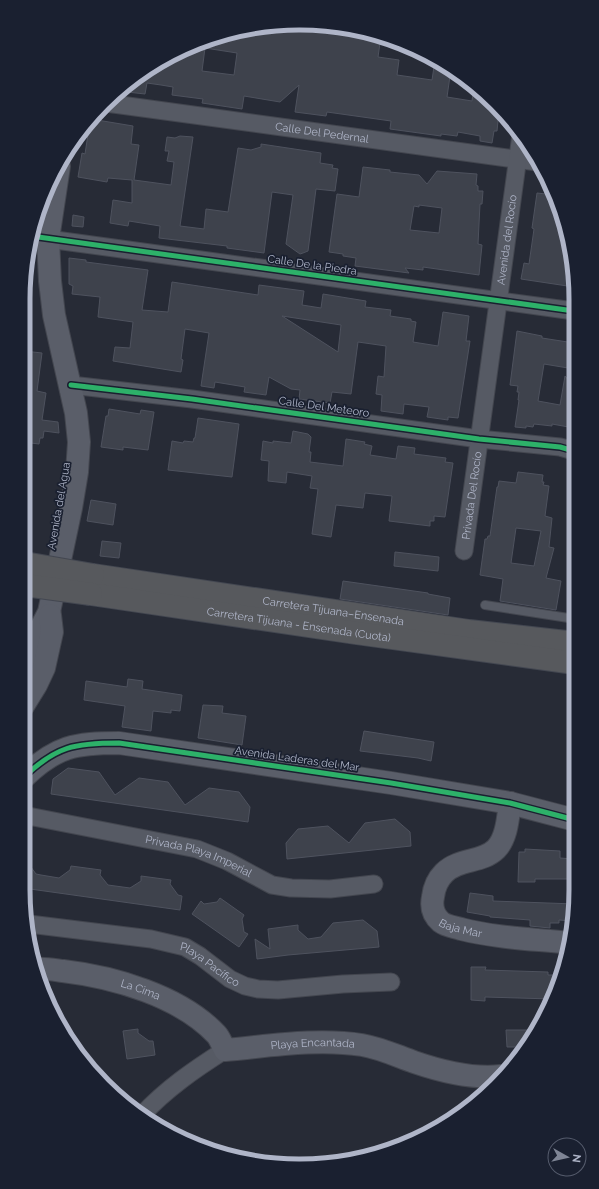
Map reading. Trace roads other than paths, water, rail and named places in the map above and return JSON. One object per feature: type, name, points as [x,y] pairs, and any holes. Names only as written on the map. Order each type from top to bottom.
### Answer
[{"type":"highway","name":"Carretera Tijuana - Ensenada (Cuota)","points":[[30,575],[356,633],[569,662]]},
{"type":"highway","name":"Carretera Tijuana–Ensenada","points":[[92,585],[569,642]]},
{"type":"street","name":"Calle Del Pedernal","points":[[114,104],[531,161]]},
{"type":"street","name":"Avenida del Rocío","points":[[479,439],[520,144]]},
{"type":"street","name":"Avenida del Agua","points":[[30,649],[49,612],[71,508],[77,472],[79,442],[71,385],[54,315],[50,281],[40,238],[51,196]]},
{"type":"street","name":"Calle De la Piedra","points":[[40,238],[569,310]]},
{"type":"street","name":"Calle Del Meteoro","points":[[71,385],[192,399],[479,439],[569,449]]},
{"type":"street","name":"Privada Del Rocío","points":[[464,551],[479,439]]},
{"type":"street","name":"Avenida del Agua","points":[[30,695],[44,668],[52,632],[49,612]]},
{"type":"street","name":"Avenida Laderas del Mar","points":[[30,772],[47,757],[61,750],[95,743],[119,743],[391,783],[510,803],[569,818]]},
{"type":"street","name":"Baja Mar","points":[[510,803],[505,830],[497,848],[488,855],[477,859],[464,861],[453,866],[438,880],[432,904],[434,914],[441,922],[474,932],[564,942]]},
{"type":"street","name":"Privada Playa Imperial","points":[[30,816],[197,849],[227,861],[272,885],[291,888],[330,888],[374,884]]},
{"type":"street","name":"Playa Pacífico","points":[[32,924],[168,942],[185,947],[200,956],[230,979],[245,986],[258,989],[278,990],[342,984],[391,982]]},
{"type":"street","name":"La Cima","points":[[42,969],[75,972],[106,978],[140,988],[171,1002],[200,1020],[217,1035],[225,1050]]},
{"type":"street","name":"Playa Encantada","points":[[146,1111],[169,1089],[194,1070],[225,1050],[322,1042],[345,1043],[364,1045],[416,1063],[453,1072],[480,1077],[493,1076]]},
{"type":"lane","points":[[485,605],[569,618]]}]
